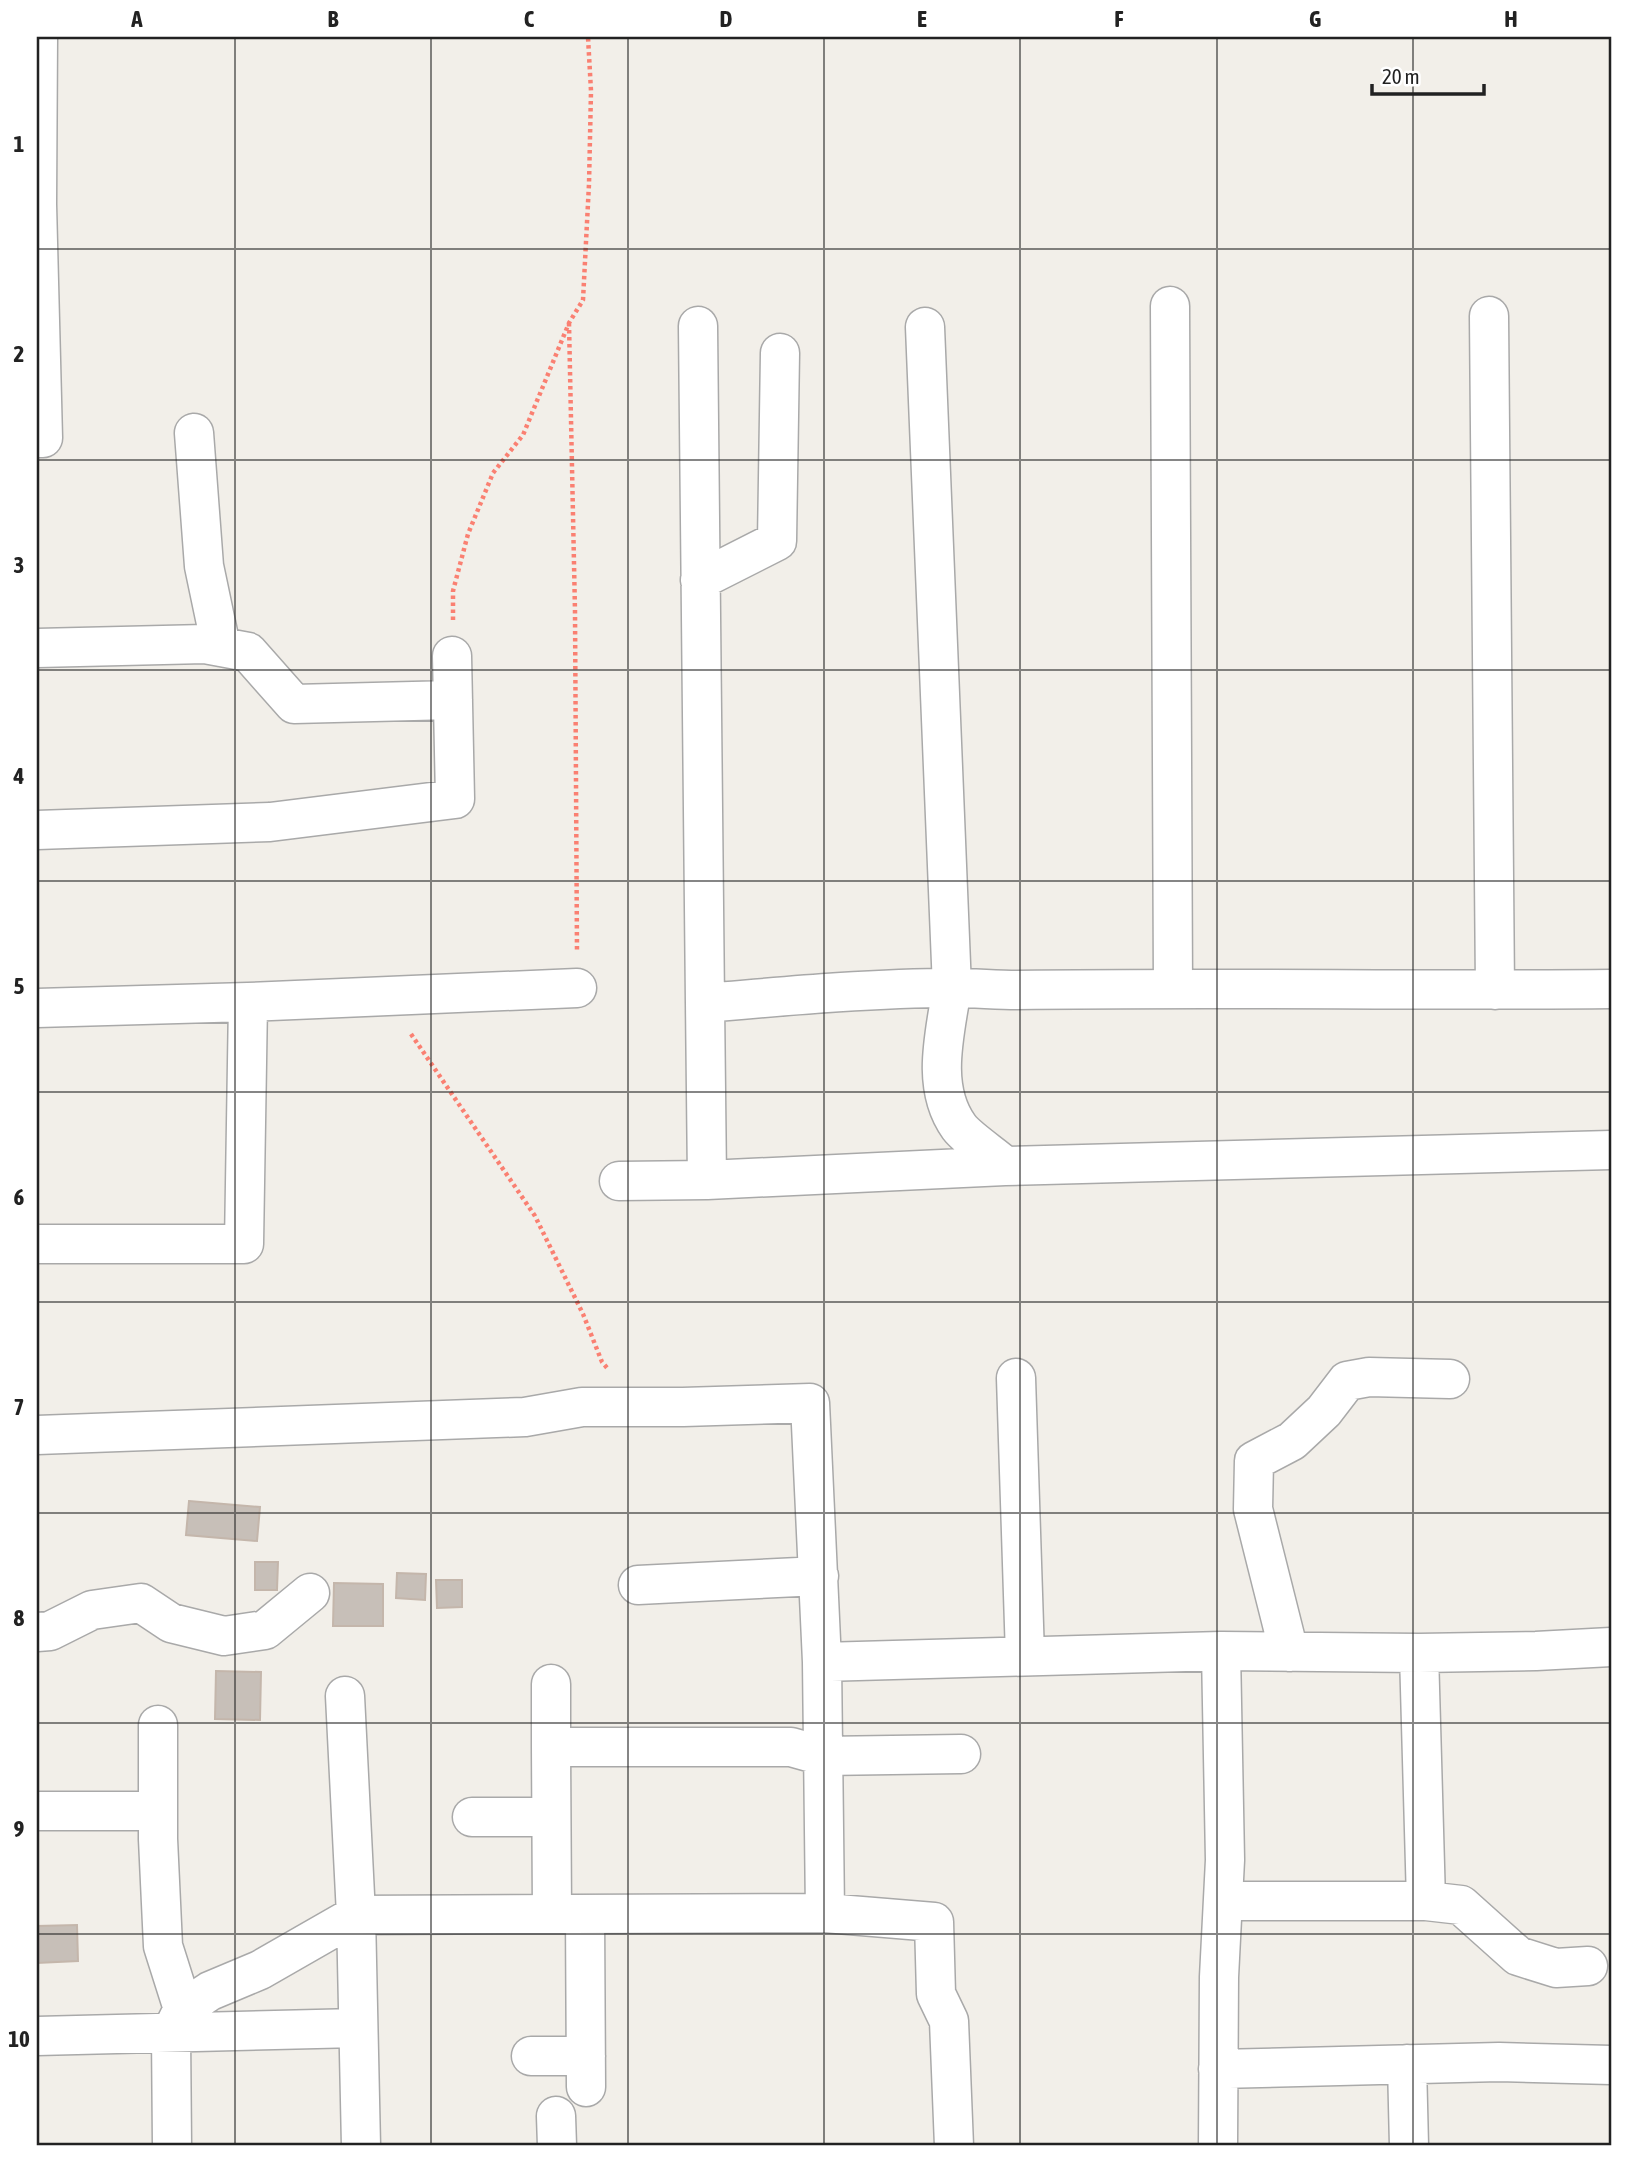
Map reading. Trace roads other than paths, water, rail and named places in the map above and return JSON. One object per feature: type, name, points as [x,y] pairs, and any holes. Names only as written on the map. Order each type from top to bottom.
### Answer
[{"type":"street","points":[[37,438],[43,438],[37,156],[38,37]]},
{"type":"street","points":[[1170,306],[1172,988]]},
{"type":"street","points":[[1489,316],[1495,990]]},
{"type":"street","points":[[698,326],[707,1180]]},
{"type":"street","points":[[925,327],[953,988],[942,1048],[944,1096],[960,1128],[1005,1166]]},
{"type":"street","points":[[700,580],[777,541],[780,354]]},
{"type":"street","points":[[194,433],[204,566],[221,647]]},
{"type":"street","points":[[37,648],[205,644],[248,652],[294,704],[453,700]]},
{"type":"street","points":[[37,830],[270,822],[455,799],[452,656]]},
{"type":"street","points":[[37,1008],[577,988]]},
{"type":"street","points":[[705,1003],[953,988],[1611,989]]},
{"type":"street","points":[[37,1244],[244,1244],[248,1002]]},
{"type":"street","points":[[619,1181],[707,1180],[1005,1166],[1611,1150]]},
{"type":"street","points":[[1289,1652],[1253,1509],[1254,1461],[1292,1441],[1324,1411],[1347,1381],[1369,1377],[1450,1379]]},
{"type":"street","points":[[1016,1378],[1025,1656]]},
{"type":"street","points":[[37,1435],[525,1417],[582,1407],[810,1403],[822,1662],[825,1913]]},
{"type":"street","points":[[638,1585],[819,1576]]},
{"type":"street","points":[[37,1632],[50,1632],[92,1610],[141,1603],[171,1623],[225,1636],[265,1630],[310,1593]]},
{"type":"street","points":[[822,1662],[1221,1651],[1419,1653],[1611,1647]]},
{"type":"street","points":[[1218,2146],[1219,1977],[1225,1860],[1221,1651]]},
{"type":"street","points":[[1419,1653],[1426,1901]]},
{"type":"street","points":[[531,2056],[586,2071],[568,1914],[551,1817],[551,1685]]},
{"type":"street","points":[[345,1696],[356,1915],[361,2146]]},
{"type":"street","points":[[158,1725],[163,1947],[177,2021],[172,2146]]},
{"type":"street","points":[[551,1747],[792,1748],[824,1756],[961,1754]]},
{"type":"street","points":[[37,1811],[158,1811]]},
{"type":"street","points":[[472,1817],[551,1817]]},
{"type":"street","points":[[1223,1901],[1426,1901],[1461,1905],[1518,1956],[1556,1968],[1588,1966]]},
{"type":"street","points":[[177,2021],[210,1991],[260,1970],[356,1915],[825,1913],[934,1922],[936,1994],[949,2021],[954,2146]]},
{"type":"street","points":[[37,2036],[177,2021],[358,2028]]},
{"type":"street","points":[[1218,2069],[1499,2062],[1611,2065]]},
{"type":"street","points":[[1407,2064],[1409,2146]]}]
